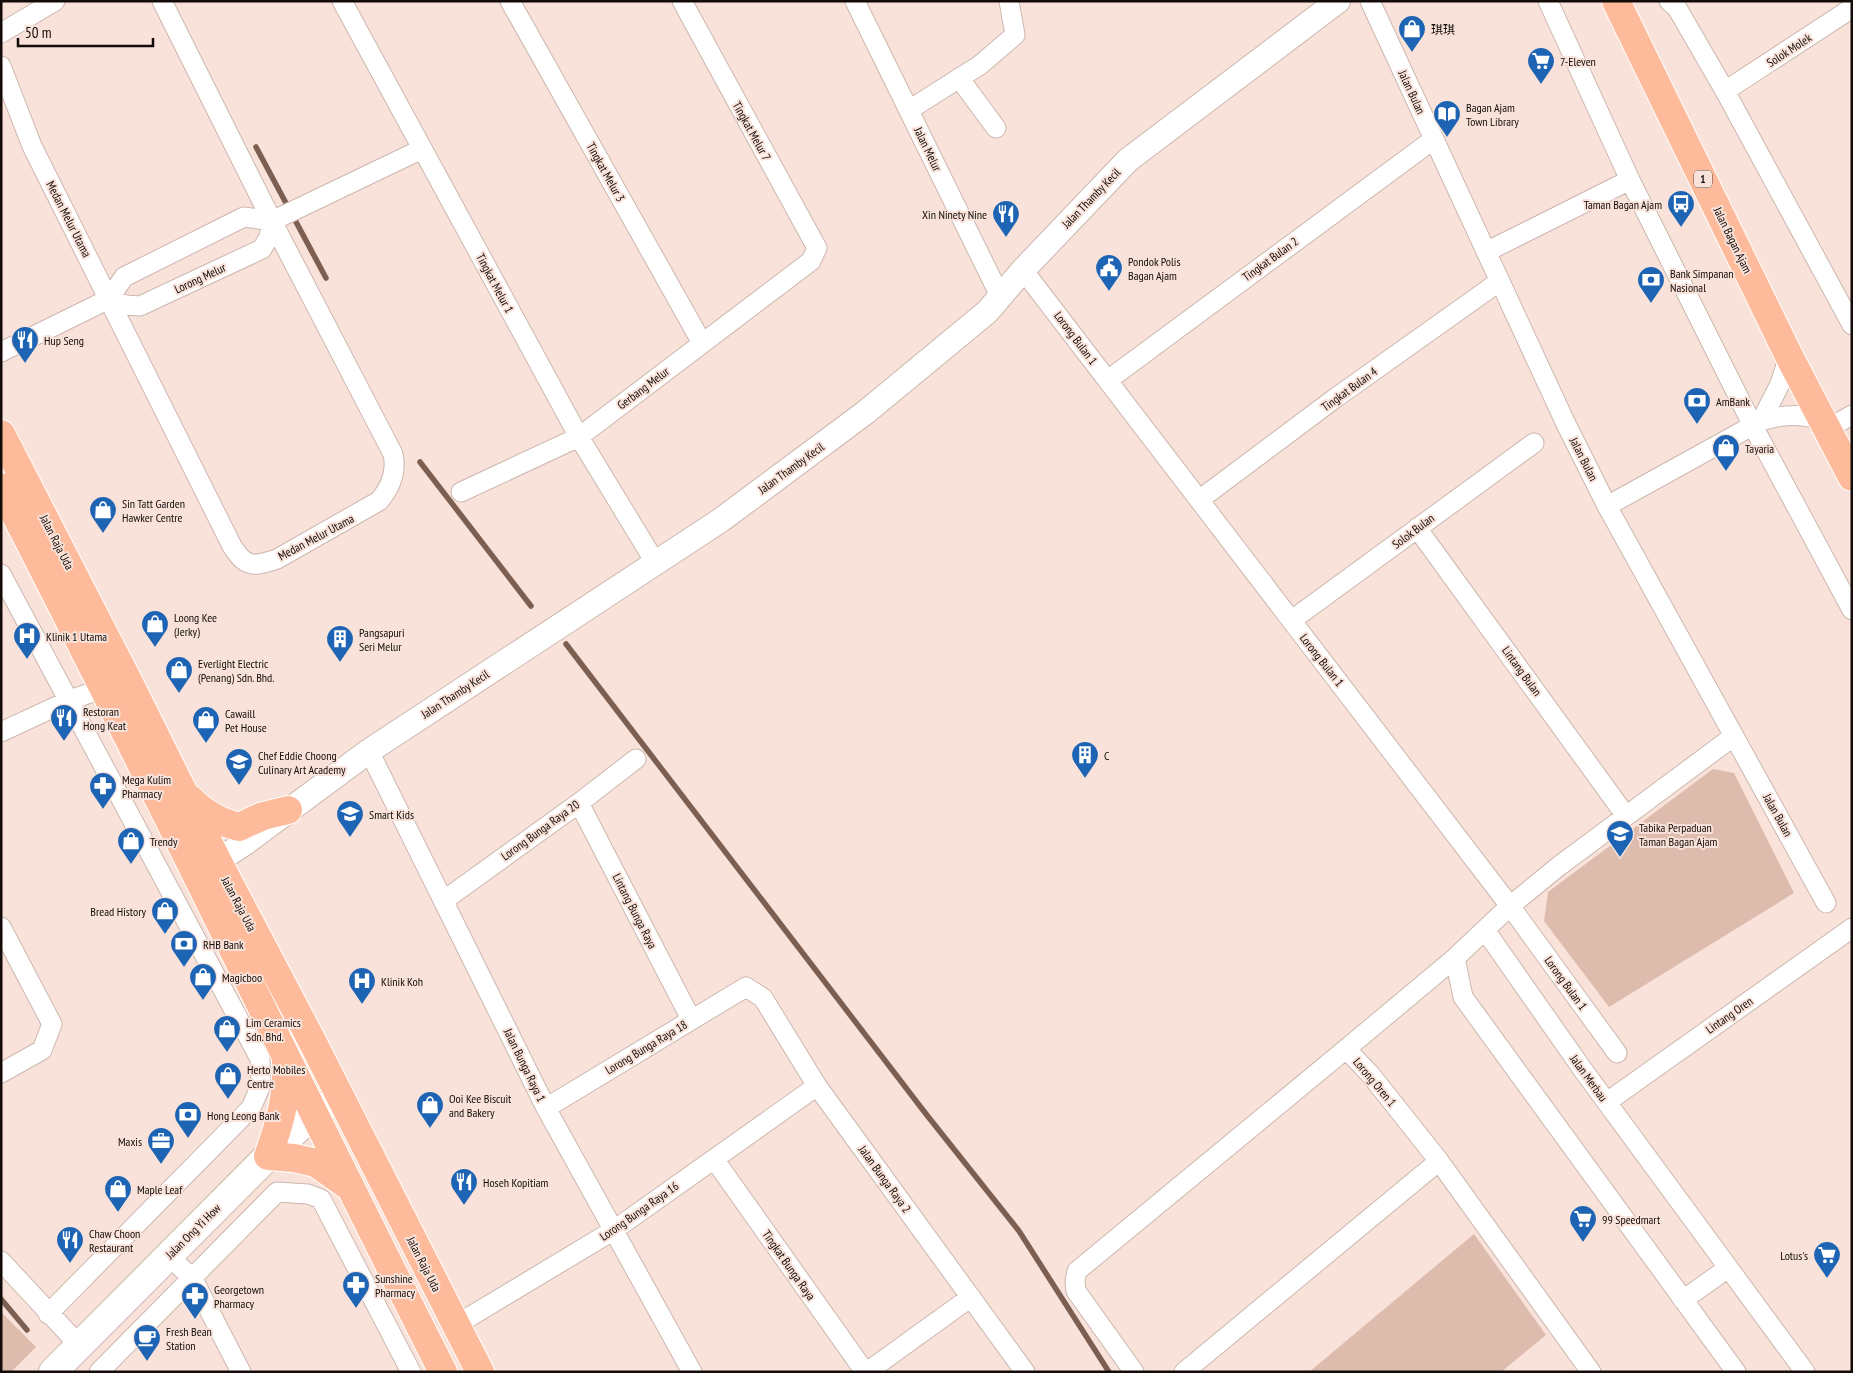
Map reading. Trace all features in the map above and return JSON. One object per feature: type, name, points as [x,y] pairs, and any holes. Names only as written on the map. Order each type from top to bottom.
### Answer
[{"type":"main road","name":"Jalan Bagan Ajam","points":[[1616,1],[1790,356],[1852,476]]},
{"type":"main road","name":"Jalan Raja Uda","points":[[1,434],[116,683],[207,868],[286,1054],[314,1114],[443,1372]]},
{"type":"main road","name":"Jalan Raja Uda","points":[[1,488],[182,791],[207,868],[340,1097],[480,1372]]},
{"type":"main road","points":[[182,791],[202,812],[220,822],[240,827],[263,816],[288,810]]},
{"type":"main road","points":[[286,1054],[287,1087],[282,1117],[268,1156],[294,1158],[316,1163],[350,1188]]},
{"type":"main road","name":"Jalan Ong Yi How","points":[[53,1372],[268,1156],[314,1114],[340,1097]]},
{"type":"street","points":[[1,33],[55,1]]},
{"type":"street","name":"Medan Melur Utama","points":[[1,66],[32,146],[241,560],[249,564],[262,564],[277,559],[379,501],[387,492],[396,468],[393,454],[284,216],[162,1]]},
{"type":"street","name":"Tingkat Melur 3","points":[[510,1],[702,343]]},
{"type":"street","name":"Tingkat Melur 7","points":[[682,1],[817,248],[811,261]]},
{"type":"street","name":"Jalan Melur","points":[[855,1],[1000,296]]},
{"type":"street","points":[[909,110],[960,78],[1015,35],[1009,1]]},
{"type":"street","name":"Jalan Thamby Kecil","points":[[207,868],[369,752],[721,520],[866,412],[987,312],[1023,270],[1128,160],[1338,1]]},
{"type":"street","name":"Jalan Bulan","points":[[1370,1],[1566,424],[1607,506],[1826,903]]},
{"type":"street","points":[[1548,1],[1630,180],[1852,610]]},
{"type":"street","points":[[1669,1],[1678,8],[1725,91],[1852,325]]},
{"type":"street","name":"Tingkat Melur 1","points":[[348,4],[422,148],[579,437],[655,562]]},
{"type":"street","name":"Solok Molek","points":[[1725,91],[1850,15]]},
{"type":"street","points":[[960,78],[996,128]]},
{"type":"street","name":"Tingkat Bulan 2","points":[[1108,380],[1434,139]]},
{"type":"street","points":[[1,352],[109,299],[124,277],[244,217],[284,216],[422,148]]},
{"type":"street","points":[[1486,252],[1630,180]]},
{"type":"street","name":"Lorong Melur","points":[[109,299],[125,305],[140,306],[262,249],[284,216]]},
{"type":"street","name":"Gerbang Melur","points":[[461,492],[579,437],[811,261]]},
{"type":"street","name":"Lorong Bulan 1","points":[[1023,270],[1510,906],[1617,1054]]},
{"type":"street","name":"Tingkat Bulan 4","points":[[1200,500],[1342,394],[1500,281]]},
{"type":"street","points":[[1757,424],[1780,384],[1790,356]]},
{"type":"street","points":[[1607,506],[1757,424],[1779,415],[1801,414],[1824,424],[1852,415]]},
{"type":"street","name":"Solok Bulan","points":[[1292,620],[1534,443]]},
{"type":"street","name":"Lintang Bulan","points":[[1417,528],[1626,816]]},
{"type":"street","points":[[1,574],[70,700],[260,1059],[261,1084],[251,1108],[48,1314]]},
{"type":"street","points":[[1,732],[70,700],[116,683]]},
{"type":"street","points":[[1346,1049],[1456,958],[1510,906],[1626,816],[1734,736]]},
{"type":"street","name":"Jalan Bunga Raya 1","points":[[369,752],[546,1108],[692,1372]]},
{"type":"street","name":"Lorong Bunga Raya 20","points":[[443,901],[579,803],[636,759]]},
{"type":"street","name":"Lintang Bunga Raya","points":[[579,803],[691,1019]]},
{"type":"street","points":[[1,928],[52,1024],[42,1050],[1,1073]]},
{"type":"street","name":"Lintang Oren","points":[[1607,1102],[1852,928]]},
{"type":"street","name":"Jalan Merbau","points":[[1485,930],[1607,1102],[1805,1372]]},
{"type":"street","points":[[1456,958],[1463,997],[1736,1372]]},
{"type":"street","name":"Lorong Bunga Raya 18","points":[[546,1108],[746,987]]},
{"type":"street","name":"Jalan Bunga Raya 2","points":[[746,987],[763,998],[817,1086],[1025,1372]]},
{"type":"street","name":"Lorong Oren 1","points":[[1134,1372],[1076,1291],[1077,1271],[1346,1049],[1370,1074],[1439,1161],[1591,1372]]},
{"type":"street","name":"Lorong Bunga Raya 16","points":[[456,1325],[614,1230],[817,1086]]},
{"type":"street","name":"Tingkat Bunga Raya","points":[[714,1159],[866,1372]]},
{"type":"street","points":[[1184,1372],[1439,1161]]},
{"type":"street","points":[[99,1372],[277,1192],[308,1194],[321,1200],[410,1372]]},
{"type":"street","points":[[169,1256],[193,1279],[241,1372]]},
{"type":"street","points":[[1,1261],[48,1314],[79,1345]]},
{"type":"street","points":[[1683,1300],[1728,1268]]},
{"type":"street","points":[[866,1372],[971,1297]]},
{"type":"shaded area","points":[[1713,769],[1734,773],[1794,893],[1609,1007],[1544,921],[1548,892]]},
{"type":"shaded area","points":[[1474,1234],[1546,1335],[1501,1372],[1309,1372]]},
{"type":"shaded area","points":[[1,1312],[36,1347],[11,1372],[1,1372]]},
{"type":"waterway","points":[[256,147],[326,278]]},
{"type":"waterway","points":[[420,462],[531,606]]},
{"type":"waterway","points":[[566,644],[926,1114],[1019,1231],[1109,1372]]},
{"type":"waterway","points":[[1,1299],[27,1330]]},
{"type":"place","name":"琪琪","points":[[1412,53]]},
{"type":"place","name":"7-Eleven","points":[[1541,85]]},
{"type":"place","name":"Bagan Ajam Town Library","points":[[1447,138]]},
{"type":"place","name":"Taman Bagan Ajam","points":[[1681,228]]},
{"type":"place","name":"Xin Ninety Nine","points":[[1006,238]]},
{"type":"place","name":"Pondok Polis Bagan Ajam","points":[[1109,292]]},
{"type":"place","name":"Bank Simpanan Nasional","points":[[1651,304]]},
{"type":"place","name":"Hup Seng","points":[[25,364]]},
{"type":"place","name":"AmBank","points":[[1697,425]]},
{"type":"place","name":"Tayaria","points":[[1726,472]]},
{"type":"place","name":"Sin Tatt Garden Hawker Centre","points":[[103,534]]},
{"type":"place","name":"Loong Kee (Jerky)","points":[[155,648]]},
{"type":"place","name":"Klinik 1 Utama","points":[[27,660]]},
{"type":"place","name":"Pangsapuri Seri Melur","points":[[340,663]]},
{"type":"place","name":"Everlight Electric (Penang) Sdn. Bhd.","points":[[179,694]]},
{"type":"place","name":"Restoran Hong Keat","points":[[64,742]]},
{"type":"place","name":"Cawaill Pet House","points":[[206,744]]},
{"type":"place","name":"C","points":[[1085,779]]},
{"type":"place","name":"Chef Eddie Choong Culinary Art Academy","points":[[239,786]]},
{"type":"place","name":"Mega Kulim Pharmacy","points":[[103,810]]},
{"type":"place","name":"Smart Kids","points":[[350,838]]},
{"type":"place","name":"Tabika Perpaduan Taman Bagan Ajam","points":[[1620,858]]},
{"type":"place","name":"Trendy","points":[[131,865]]},
{"type":"place","name":"Bread History","points":[[165,935]]},
{"type":"place","name":"RHB Bank","points":[[184,968]]},
{"type":"place","name":"Magicboo","points":[[203,1001]]},
{"type":"place","name":"Klinik Koh","points":[[362,1005]]},
{"type":"place","name":"Lim Ceramics Sdn. Bhd.","points":[[227,1053]]},
{"type":"place","name":"Herto Mobiles Centre","points":[[228,1100]]},
{"type":"place","name":"Ooi Kee Biscuit and Bakery","points":[[430,1129]]},
{"type":"place","name":"Hong Leong Bank","points":[[188,1139]]},
{"type":"place","name":"Maxis","points":[[161,1165]]},
{"type":"place","name":"Hoseh Kopitiam","points":[[464,1206]]},
{"type":"place","name":"Maple Leaf","points":[[118,1213]]},
{"type":"place","name":"99 Speedmart","points":[[1583,1243]]},
{"type":"place","name":"Chaw Choon Restaurant","points":[[70,1264]]},
{"type":"place","name":"Lotus's","points":[[1827,1279]]},
{"type":"place","name":"Sunshine Pharmacy","points":[[356,1309]]},
{"type":"place","name":"Georgetown Pharmacy","points":[[195,1320]]},
{"type":"place","name":"Fresh Bean Station","points":[[147,1362]]}]
